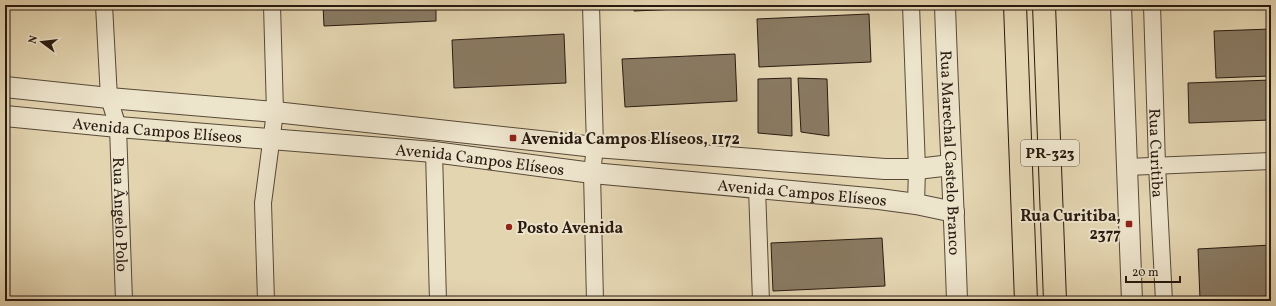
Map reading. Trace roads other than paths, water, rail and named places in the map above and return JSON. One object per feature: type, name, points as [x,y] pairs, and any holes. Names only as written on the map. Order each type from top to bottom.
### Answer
[{"type":"highway","name":"PR-323","points":[[1015,5],[1026,301]]},
{"type":"highway","name":"PR-323","points":[[1044,5],[1055,301]]},
{"type":"street","name":"Rua Ângelo Polo","points":[[104,5],[109,98],[118,127],[124,301]]},
{"type":"street","points":[[266,301],[263,203],[275,112],[272,5]]},
{"type":"street","points":[[591,5],[595,147],[592,173],[596,301]]},
{"type":"street","name":"Rua Marechal Castelo Branco","points":[[911,5],[917,169],[916,204]]},
{"type":"street","name":"Rua Marechal Castelo Branco","points":[[945,5],[958,301]]},
{"type":"street","name":"Rua Curitiba","points":[[1121,5],[1132,301]]},
{"type":"street","name":"Rua Curitiba","points":[[1152,5],[1157,165],[1164,301]]},
{"type":"street","name":"Avenida Campos Elíseos","points":[[5,87],[109,98],[275,112],[595,147],[885,169],[917,169],[951,165]]},
{"type":"street","name":"Avenida Campos Elíseos","points":[[5,116],[118,127],[434,152],[592,173],[916,204],[954,212]]},
{"type":"street","points":[[434,152],[438,301]]},
{"type":"street","points":[[1127,167],[1271,161]]},
{"type":"street","points":[[757,188],[761,301]]},
{"type":"place","name":"Avenida Campos Elíseos, 1172","points":[[513,138]]},
{"type":"place","name":"Rua Curitiba, 2377","points":[[1129,224]]},
{"type":"place","name":"Posto Avenida","points":[[509,227]]}]
